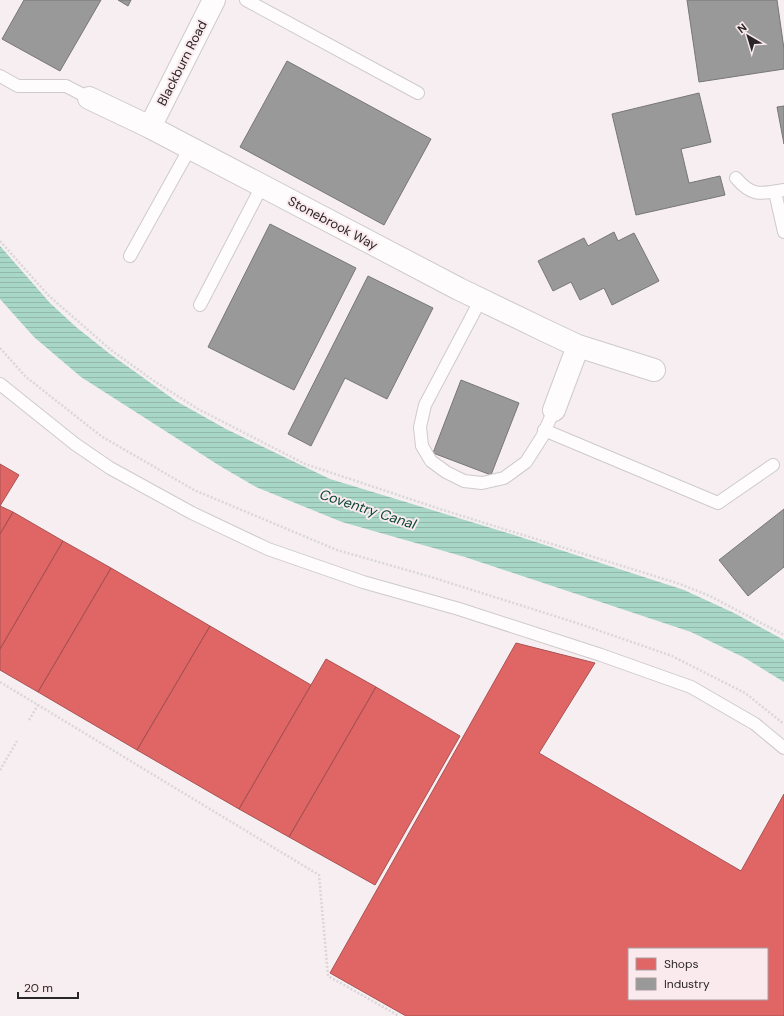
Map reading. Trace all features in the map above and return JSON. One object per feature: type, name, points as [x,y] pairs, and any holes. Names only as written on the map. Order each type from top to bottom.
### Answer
[{"type":"street","name":"Blackburn Road","points":[[150,127],[214,0]]},
{"type":"street","name":"Stonebrook Way","points":[[89,98],[150,127],[480,299],[578,346],[654,370]]},
{"type":"street","points":[[554,410],[578,346]]},
{"type":"lane","points":[[246,0],[418,93]]},
{"type":"lane","points":[[0,76],[18,86],[66,86],[89,98]]},
{"type":"lane","points":[[130,256],[190,148]]},
{"type":"lane","points":[[736,178],[743,187],[755,194],[779,191],[784,232]]},
{"type":"lane","points":[[200,305],[262,186]]},
{"type":"lane","points":[[480,299],[425,405],[420,427],[422,446],[431,461],[446,472],[464,481],[482,483],[504,478],[526,462],[554,410]]},
{"type":"lane","points":[[0,384],[75,444],[110,468],[192,513],[261,545],[363,582],[459,609],[601,655],[685,685],[755,724],[784,748]]},
{"type":"lane","points":[[544,430],[718,503],[773,465]]},
{"type":"path","points":[[0,241],[49,296],[110,350],[154,381],[198,409],[305,464],[443,510],[680,584],[710,596],[784,635]]},
{"type":"path","points":[[0,348],[26,376],[101,436],[194,490],[337,550],[565,619],[672,656],[746,693],[784,724]]},
{"type":"path","points":[[0,682],[319,875],[328,976],[399,1016]]},
{"type":"path","points":[[29,720],[38,705]]},
{"type":"path","points":[[0,770],[17,741]]},
{"type":"water","name":"Coventry Canal","points":[[0,246],[50,303],[76,327],[110,354],[176,401],[226,429],[330,479],[511,534],[684,590],[734,613],[784,640],[784,682],[745,658],[691,632],[465,557],[342,522],[256,487],[220,466],[81,377],[34,337],[0,299]]},
{"type":"building: Shops","points":[[0,464],[19,475],[0,506]]},
{"type":"building: Shops","points":[[0,506],[13,512],[0,534]]},
{"type":"building: Shops","points":[[13,512],[63,541],[0,649],[0,534]]},
{"type":"building: Shops","points":[[63,541],[111,568],[38,692],[0,670],[0,649]]},
{"type":"building: Shops","points":[[111,568],[210,626],[137,750],[38,692]]},
{"type":"building: Shops","points":[[210,626],[311,685],[239,809],[137,750]]},
{"type":"building: Shops","points":[[516,643],[595,663],[539,753],[741,871],[784,794],[784,1016],[406,1016],[330,973]]},
{"type":"building: Shops","points":[[326,659],[376,687],[289,837],[239,809]]},
{"type":"building: Shops","points":[[376,687],[460,736],[375,885],[289,837]]},
{"type":"building: Industry","points":[[24,0],[101,0],[60,71],[2,39]]},
{"type":"building: Industry","points":[[118,0],[131,0],[128,6]]},
{"type":"building: Industry","points":[[687,0],[777,0],[784,49],[784,69],[699,82]]},
{"type":"building: Industry","points":[[287,61],[431,139],[384,225],[240,147]]},
{"type":"building: Industry","points":[[699,93],[711,142],[681,149],[689,183],[720,176],[725,195],[636,215],[612,114]]},
{"type":"building: Industry","points":[[784,106],[784,144],[777,107]]},
{"type":"building: Industry","points":[[270,224],[356,268],[294,390],[208,347]]},
{"type":"building: Industry","points":[[614,232],[618,241],[634,233],[659,281],[612,305],[604,288],[580,300],[571,282],[553,291],[538,261],[584,238],[588,246]]},
{"type":"building: Industry","points":[[368,276],[433,308],[387,399],[345,378],[311,446],[288,434]]},
{"type":"building: Industry","points":[[461,380],[519,403],[491,475],[433,453]]},
{"type":"building: Industry","points":[[784,509],[784,567],[748,596],[719,560]]}]
